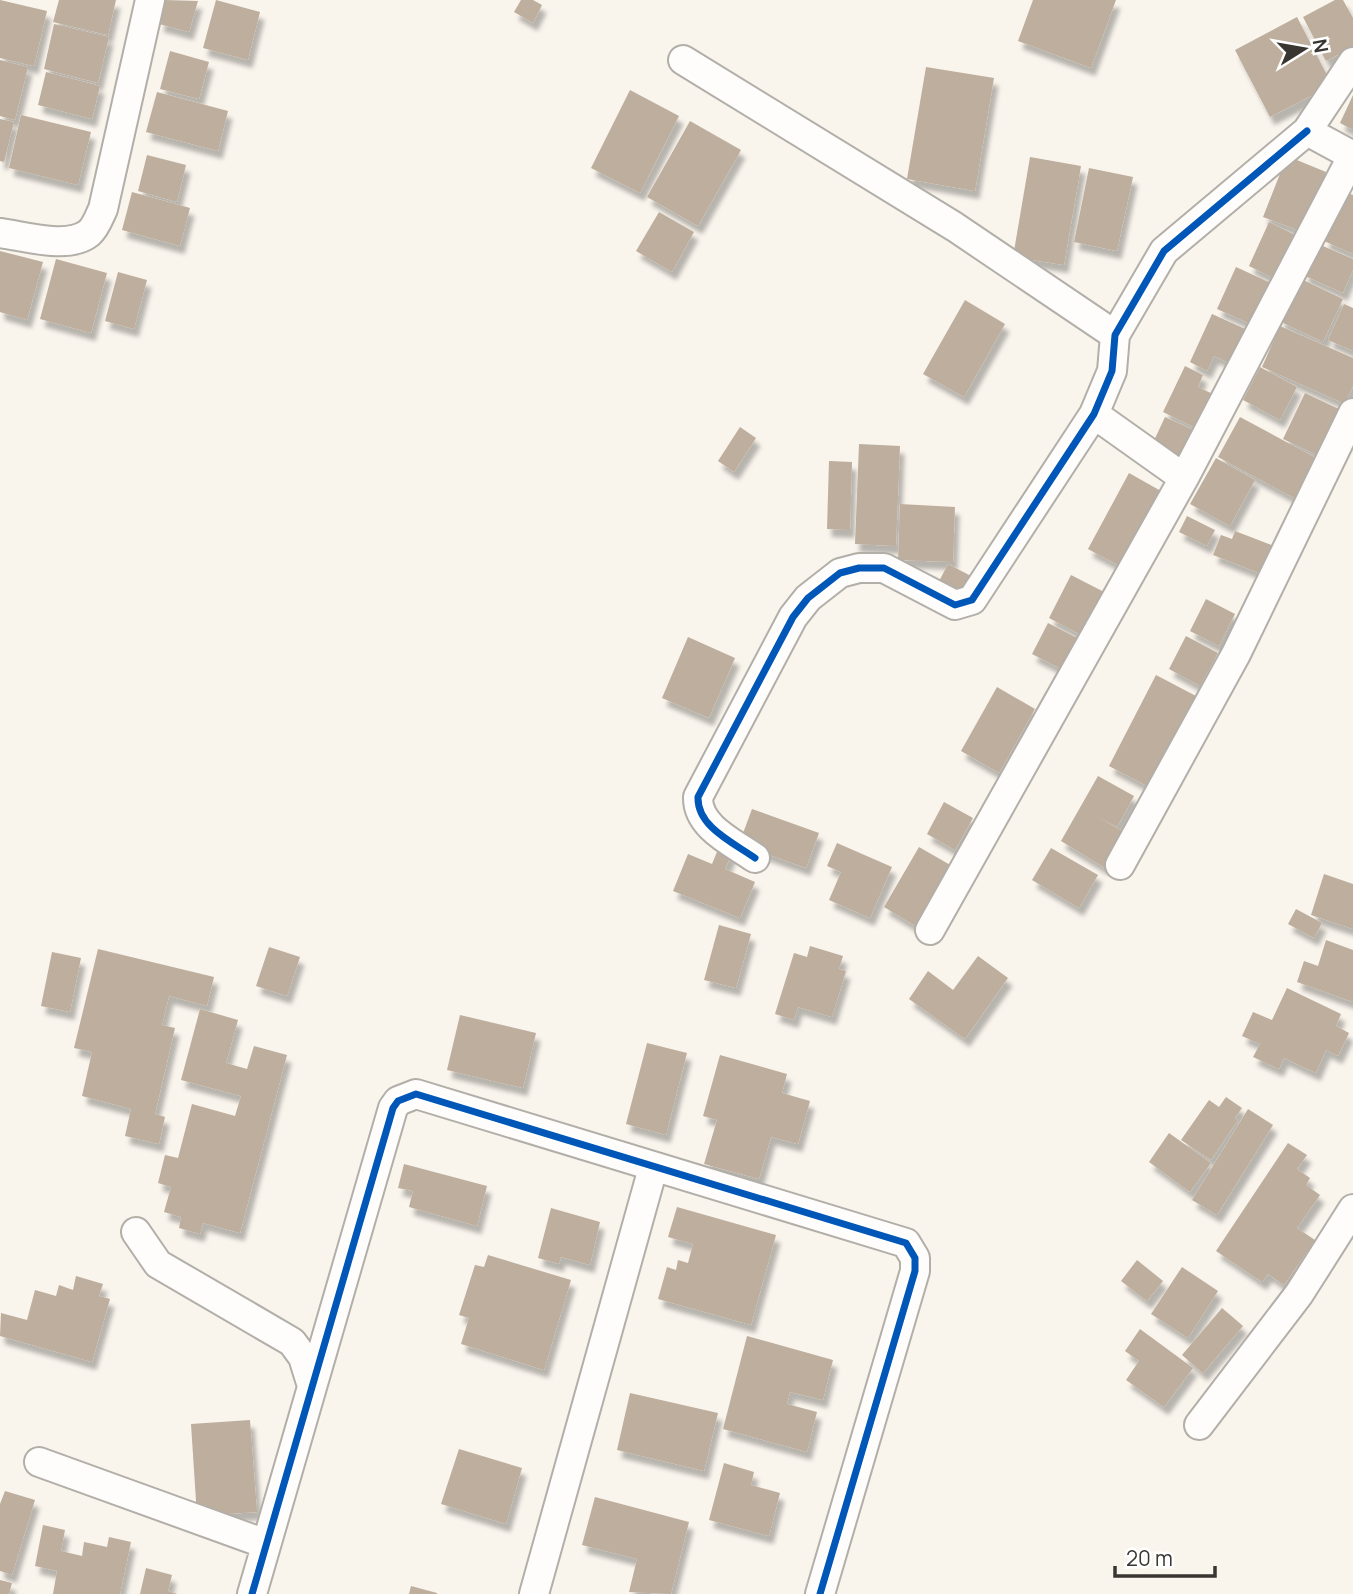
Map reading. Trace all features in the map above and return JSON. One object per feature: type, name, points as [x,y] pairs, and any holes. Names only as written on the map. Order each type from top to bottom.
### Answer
[{"type":"street","points":[[0,233],[65,240],[76,239],[92,230],[103,209],[149,0]]},
{"type":"street","points":[[683,60],[955,227],[1115,335]]},
{"type":"street","points":[[755,858],[709,825],[699,810],[698,797],[793,617],[830,578],[849,569],[872,566],[884,568],[955,605],[972,600],[1094,414],[1112,371],[1115,335],[1164,251],[1307,131],[1353,62]]},
{"type":"street","points":[[930,930],[1184,478],[1353,155],[1307,131]]},
{"type":"street","points":[[1120,865],[1236,654],[1353,413]]},
{"type":"street","points":[[1094,414],[1184,478]]},
{"type":"street","points":[[252,1594],[393,1108],[398,1101],[416,1094],[440,1099],[653,1168],[899,1238],[906,1243],[915,1258],[915,1271],[820,1594]]},
{"type":"street","points":[[534,1594],[653,1168]]},
{"type":"street","points":[[1199,1425],[1299,1294],[1353,1209]]},
{"type":"street","points":[[136,1232],[158,1264],[292,1342],[303,1357],[312,1386]]},
{"type":"street","points":[[39,1462],[266,1544]]},
{"type":"building","points":[[0,0],[47,11],[34,66],[0,58]]},
{"type":"building","points":[[59,0],[116,0],[108,35],[53,22]]},
{"type":"building","points":[[165,0],[198,1],[189,32],[159,24]]},
{"type":"building","points":[[216,0],[260,12],[248,60],[203,48]]},
{"type":"building","points":[[521,0],[533,0],[542,5],[533,23],[514,12]]},
{"type":"building","points":[[1033,0],[1116,0],[1091,68],[1018,41]]},
{"type":"building","points":[[1335,0],[1343,0],[1353,18],[1353,47],[1326,61],[1303,17]]},
{"type":"building","points":[[1297,17],[1332,85],[1270,117],[1235,50]]},
{"type":"building","points":[[54,24],[109,37],[98,83],[44,69]]},
{"type":"building","points":[[170,51],[209,62],[199,99],[160,89]]},
{"type":"building","points":[[0,60],[28,67],[15,120],[0,116]]},
{"type":"building","points":[[926,67],[994,78],[975,191],[907,179]]},
{"type":"building","points":[[46,72],[100,86],[92,119],[38,105]]},
{"type":"building","points":[[630,90],[679,116],[640,193],[591,168]]},
{"type":"building","points":[[157,92],[228,111],[218,151],[146,132]]},
{"type":"building","points":[[1353,95],[1353,130],[1340,123]]},
{"type":"building","points":[[21,115],[91,132],[78,185],[9,168]]},
{"type":"building","points":[[0,119],[14,122],[4,162],[0,161]]},
{"type":"building","points":[[690,121],[741,150],[698,226],[647,197]]},
{"type":"building","points":[[147,155],[186,165],[177,202],[138,191]]},
{"type":"building","points":[[1287,156],[1326,172],[1303,232],[1263,217]]},
{"type":"building","points":[[1030,157],[1081,166],[1064,265],[1013,257]]},
{"type":"building","points":[[1089,168],[1133,177],[1117,251],[1074,242]]},
{"type":"building","points":[[132,192],[190,208],[180,246],[122,230]]},
{"type":"building","points":[[1345,192],[1353,195],[1353,254],[1324,241]]},
{"type":"building","points":[[659,212],[694,232],[672,272],[636,251]]},
{"type":"building","points":[[1269,222],[1297,236],[1277,280],[1249,266]]},
{"type":"building","points":[[1316,243],[1353,259],[1353,270],[1343,293],[1303,275]]},
{"type":"building","points":[[0,251],[43,262],[27,320],[0,312]]},
{"type":"building","points":[[56,259],[107,273],[91,333],[40,319]]},
{"type":"building","points":[[1236,267],[1273,284],[1255,326],[1217,309]]},
{"type":"building","points":[[118,272],[147,280],[134,329],[105,321]]},
{"type":"building","points":[[1299,278],[1343,299],[1323,342],[1279,321]]},
{"type":"building","points":[[965,300],[1005,324],[964,397],[923,374]]},
{"type":"building","points":[[1344,304],[1353,308],[1353,351],[1328,340]]},
{"type":"building","points":[[1212,314],[1252,332],[1236,366],[1214,356],[1207,371],[1190,362]]},
{"type":"building","points":[[1280,326],[1353,358],[1353,386],[1345,404],[1262,367]]},
{"type":"building","points":[[1185,366],[1203,375],[1198,387],[1217,396],[1200,430],[1163,412]]},
{"type":"building","points":[[1260,367],[1297,387],[1280,420],[1243,400]]},
{"type":"building","points":[[1305,393],[1341,410],[1319,456],[1283,439]]},
{"type":"building","points":[[1165,417],[1200,433],[1185,464],[1151,447]]},
{"type":"building","points":[[1240,417],[1318,459],[1296,499],[1218,457]]},
{"type":"building","points":[[740,427],[756,438],[734,472],[718,461]]},
{"type":"building","points":[[859,444],[900,446],[896,546],[855,544]]},
{"type":"building","points":[[1216,458],[1255,480],[1230,526],[1190,504]]},
{"type":"building","points":[[829,461],[852,462],[850,530],[827,529]]},
{"type":"building","points":[[1129,473],[1168,495],[1127,570],[1088,549]]},
{"type":"building","points":[[900,504],[955,507],[953,562],[898,560]]},
{"type":"building","points":[[1187,516],[1215,530],[1207,546],[1179,532]]},
{"type":"building","points":[[1235,531],[1274,546],[1264,575],[1213,555],[1221,535],[1232,539]]},
{"type":"building","points":[[948,564],[971,576],[956,603],[934,591]]},
{"type":"building","points":[[1071,575],[1108,594],[1085,637],[1049,618]]},
{"type":"building","points":[[1206,599],[1235,614],[1219,646],[1190,631]]},
{"type":"building","points":[[1048,623],[1083,641],[1067,672],[1032,654]]},
{"type":"building","points":[[1186,636],[1218,653],[1200,686],[1169,669]]},
{"type":"building","points":[[688,637],[735,658],[709,718],[662,698]]},
{"type":"building","points":[[1156,675],[1196,696],[1149,787],[1109,766]]},
{"type":"building","points":[[997,687],[1035,709],[999,773],[961,751]]},
{"type":"building","points":[[1098,776],[1134,796],[1117,827],[1096,816],[1126,833],[1105,868],[1061,841]]},
{"type":"building","points":[[944,802],[973,818],[955,850],[927,834]]},
{"type":"building","points":[[752,809],[819,833],[806,868],[739,844]]},
{"type":"building","points":[[837,843],[892,867],[870,918],[829,900],[841,872],[827,866]]},
{"type":"building","points":[[719,847],[732,853],[725,869],[755,882],[740,918],[673,891],[688,854],[712,864]]},
{"type":"building","points":[[919,847],[952,866],[917,927],[884,907]]},
{"type":"building","points":[[1051,848],[1098,875],[1079,908],[1032,880]]},
{"type":"building","points":[[1324,874],[1353,884],[1353,929],[1311,915]]},
{"type":"building","points":[[1296,909],[1322,923],[1314,938],[1288,924]]},
{"type":"building","points":[[719,925],[751,934],[736,988],[704,980]]},
{"type":"building","points":[[1326,940],[1353,950],[1353,1002],[1297,982],[1304,961],[1318,966]]},
{"type":"building","points":[[810,946],[843,956],[839,969],[846,971],[832,1017],[798,1007],[794,1020],[775,1014],[794,953],[807,957]]},
{"type":"building","points":[[269,947],[300,957],[287,996],[256,986]]},
{"type":"building","points":[[98,949],[214,977],[207,1006],[169,996],[162,1025],[175,1028],[155,1114],[165,1117],[159,1144],[125,1136],[131,1109],[82,1096],[92,1052],[74,1048]]},
{"type":"building","points":[[52,952],[81,958],[70,1012],[41,1006]]},
{"type":"building","points":[[978,956],[1008,978],[965,1039],[909,999],[928,971],[953,990]]},
{"type":"building","points":[[1287,988],[1341,1014],[1336,1026],[1349,1033],[1338,1056],[1326,1050],[1316,1073],[1284,1058],[1279,1069],[1253,1057],[1260,1044],[1242,1036],[1253,1012],[1272,1020]]},
{"type":"building","points":[[200,1009],[238,1020],[226,1063],[247,1069],[254,1046],[287,1055],[240,1233],[203,1223],[200,1234],[179,1228],[181,1217],[164,1212],[171,1187],[158,1183],[165,1155],[178,1158],[192,1104],[235,1116],[241,1096],[181,1080]]},
{"type":"building","points":[[460,1015],[536,1033],[523,1088],[447,1070]]},
{"type":"building","points":[[647,1043],[687,1053],[666,1135],[626,1124]]},
{"type":"building","points":[[720,1055],[787,1074],[782,1093],[810,1101],[798,1144],[771,1137],[759,1179],[704,1164],[717,1120],[703,1116]]},
{"type":"building","points":[[1226,1097],[1242,1108],[1235,1118],[1238,1120],[1211,1160],[1181,1140],[1209,1100],[1219,1107]]},
{"type":"building","points":[[1248,1109],[1273,1125],[1217,1215],[1192,1200]]},
{"type":"building","points":[[1169,1133],[1211,1163],[1190,1192],[1149,1162]]},
{"type":"building","points":[[1288,1143],[1307,1155],[1297,1169],[1310,1178],[1306,1185],[1320,1195],[1297,1228],[1315,1240],[1284,1285],[1268,1274],[1262,1282],[1216,1251]]},
{"type":"building","points":[[404,1164],[487,1186],[477,1226],[409,1207],[413,1191],[398,1188]]},
{"type":"building","points":[[677,1207],[776,1235],[751,1325],[658,1299],[667,1267],[676,1270],[678,1260],[688,1263],[693,1244],[668,1237]]},
{"type":"building","points":[[551,1208],[600,1222],[590,1265],[561,1257],[559,1264],[538,1258]]},
{"type":"building","points":[[488,1255],[571,1280],[544,1370],[461,1344],[469,1318],[459,1315],[475,1265],[484,1267]]},
{"type":"building","points":[[1137,1260],[1163,1281],[1147,1301],[1121,1281]]},
{"type":"building","points":[[1182,1267],[1218,1291],[1188,1338],[1151,1314]]},
{"type":"building","points":[[76,1276],[103,1284],[99,1296],[110,1299],[92,1362],[0,1336],[1,1313],[27,1320],[35,1290],[56,1296],[59,1285],[73,1290]]},
{"type":"building","points":[[1222,1308],[1243,1326],[1203,1373],[1182,1355]]},
{"type":"building","points":[[1140,1329],[1193,1368],[1164,1407],[1126,1380],[1139,1361],[1125,1351]]},
{"type":"building","points":[[747,1336],[833,1360],[823,1400],[790,1392],[787,1404],[817,1412],[807,1452],[723,1429]]},
{"type":"building","points":[[630,1393],[718,1413],[704,1471],[617,1450]]},
{"type":"building","points":[[250,1420],[257,1512],[197,1516],[191,1424]]},
{"type":"building","points":[[459,1449],[522,1468],[506,1524],[441,1504]]},
{"type":"building","points":[[724,1463],[754,1472],[751,1485],[780,1493],[769,1536],[709,1520]]},
{"type":"building","points":[[5,1491],[35,1500],[12,1575],[0,1571],[0,1504]]},
{"type":"building","points":[[595,1497],[689,1522],[671,1594],[629,1592],[637,1559],[582,1545]]},
{"type":"building","points":[[43,1525],[65,1530],[61,1551],[82,1556],[84,1542],[107,1547],[109,1537],[131,1542],[120,1594],[53,1594],[57,1571],[35,1566]]},
{"type":"building","points":[[146,1568],[172,1575],[168,1591],[177,1594],[140,1594]]},
{"type":"building","points":[[0,1580],[12,1583],[9,1594],[0,1594]]},
{"type":"building","points":[[411,1586],[437,1593],[437,1594],[409,1594]]},
{"type":"cycle path","points":[[755,858],[710,826],[699,808],[698,797],[793,617],[808,598],[840,573],[859,568],[884,568],[955,605],[972,600],[1094,414],[1112,371],[1115,335],[1164,251],[1307,131]]},
{"type":"cycle path","points":[[252,1594],[393,1108],[398,1101],[416,1094],[906,1243],[915,1258],[915,1271],[820,1594]]}]
